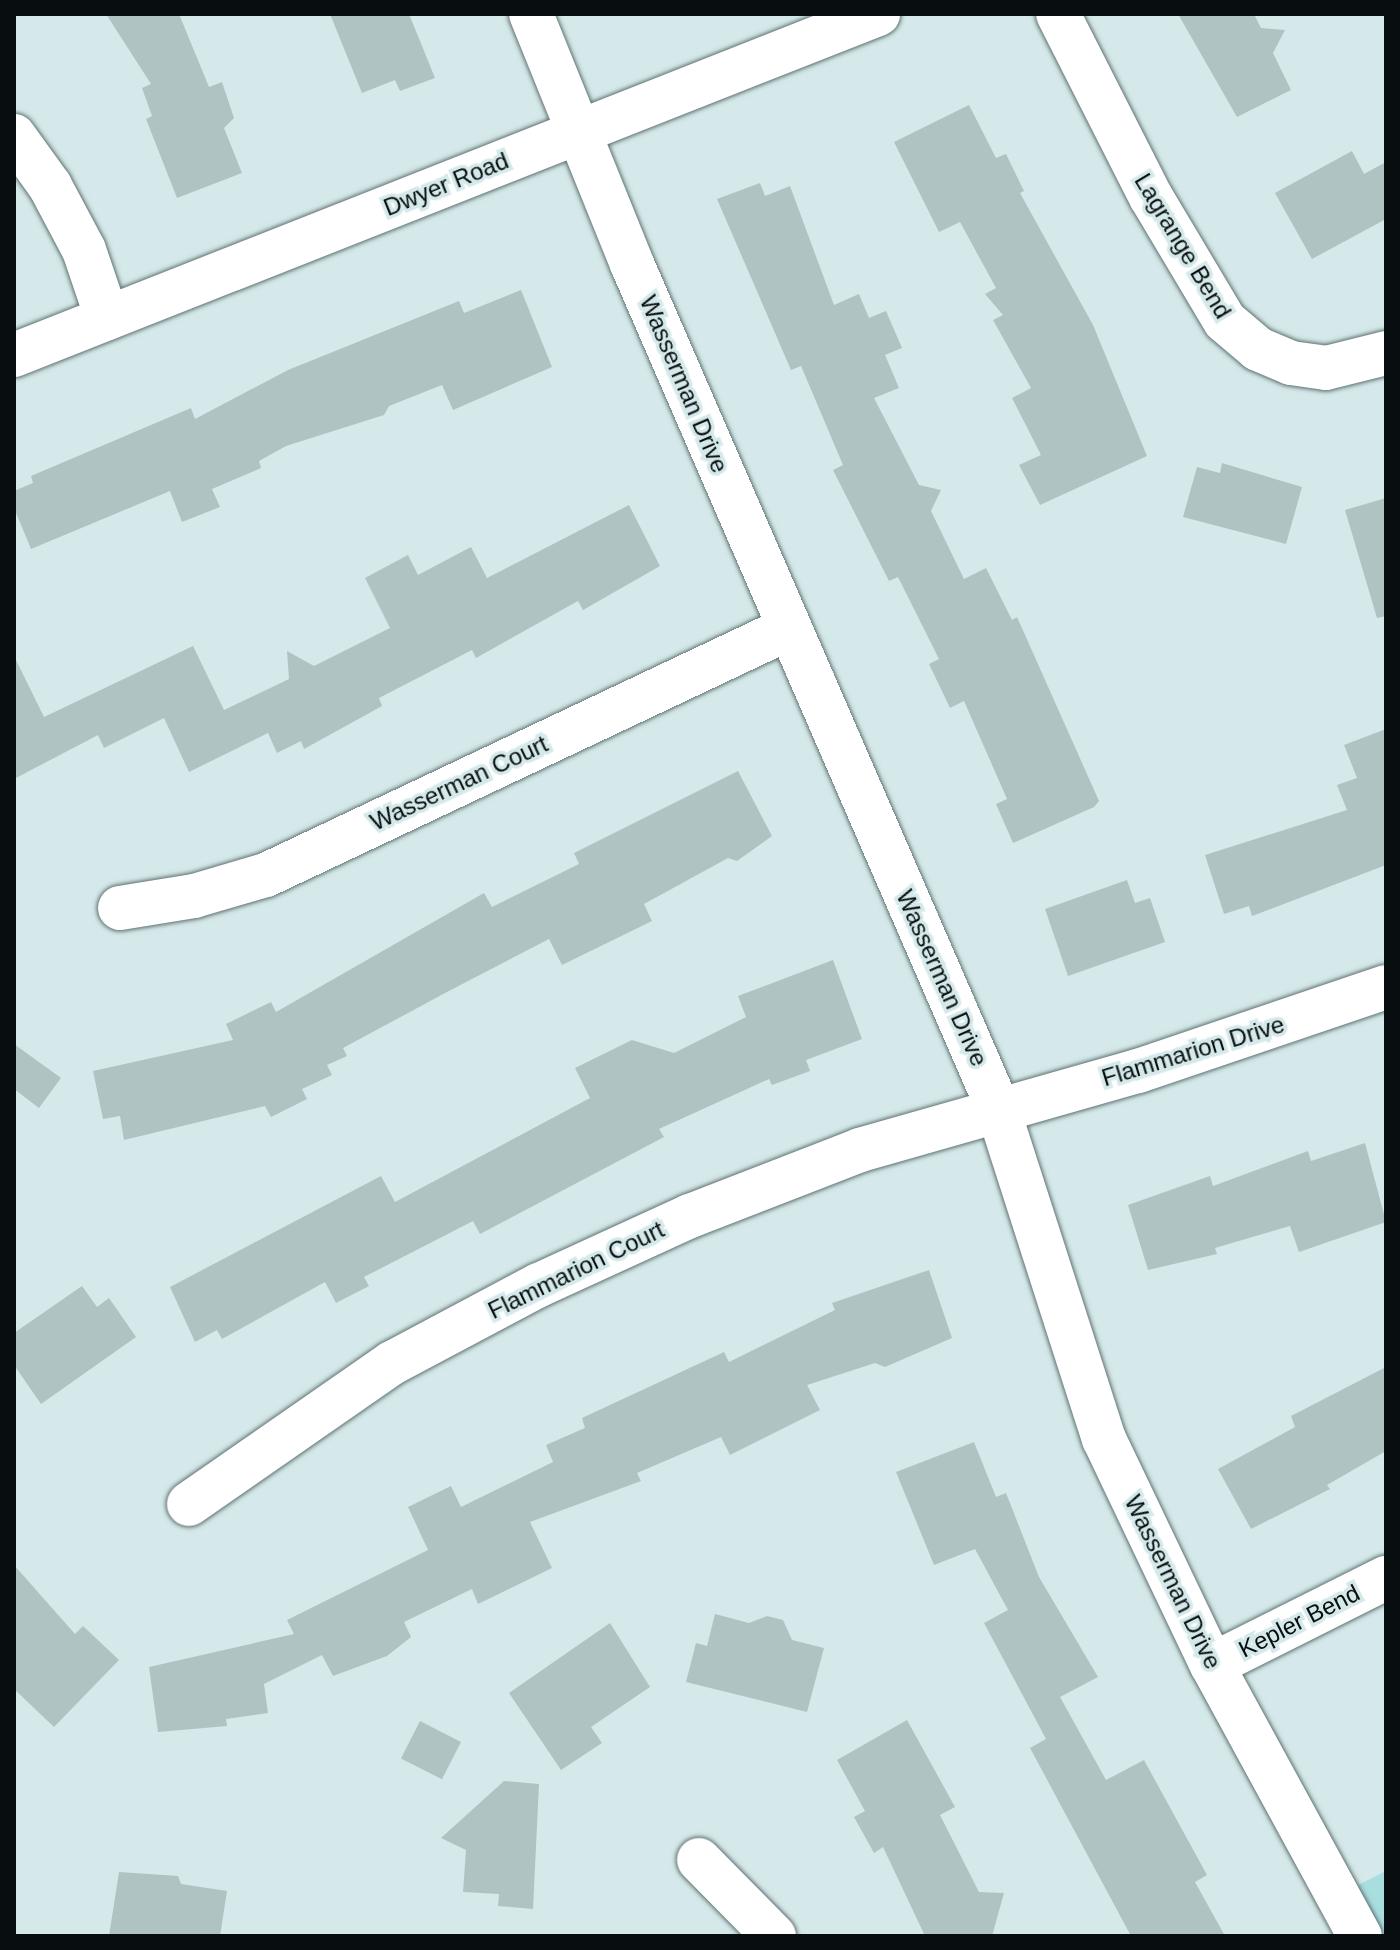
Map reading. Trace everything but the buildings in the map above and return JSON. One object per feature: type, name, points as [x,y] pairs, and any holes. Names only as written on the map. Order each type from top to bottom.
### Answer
[{"type":"street","name":"Wasserman Drive","points":[[531,14],[789,628],[997,1106],[1104,1439],[1212,1665],[1360,1936]]},
{"type":"street","name":"Dwyer Road","points":[[14,355],[878,14]]},
{"type":"street","name":"Lagrange Bend","points":[[1058,14],[1151,197],[1225,321],[1258,349],[1291,363],[1326,368],[1386,353]]},
{"type":"street","points":[[14,136],[50,186],[84,250],[107,318]]},
{"type":"street","name":"Wasserman Court","points":[[120,908],[194,896],[266,875],[789,628]]},
{"type":"street","name":"Flammarion Drive","points":[[997,1106],[1138,1071],[1386,987]]},
{"type":"street","name":"Flammarion Court","points":[[189,1504],[392,1363],[539,1285],[831,1161],[997,1106]]},
{"type":"street","name":"Kepler Bend","points":[[1212,1665],[1386,1578]]},
{"type":"street","points":[[699,1860],[774,1936]]},
{"type":"shaded area","points":[[1386,1871],[1386,1936],[1380,1936],[1352,1888]]}]
